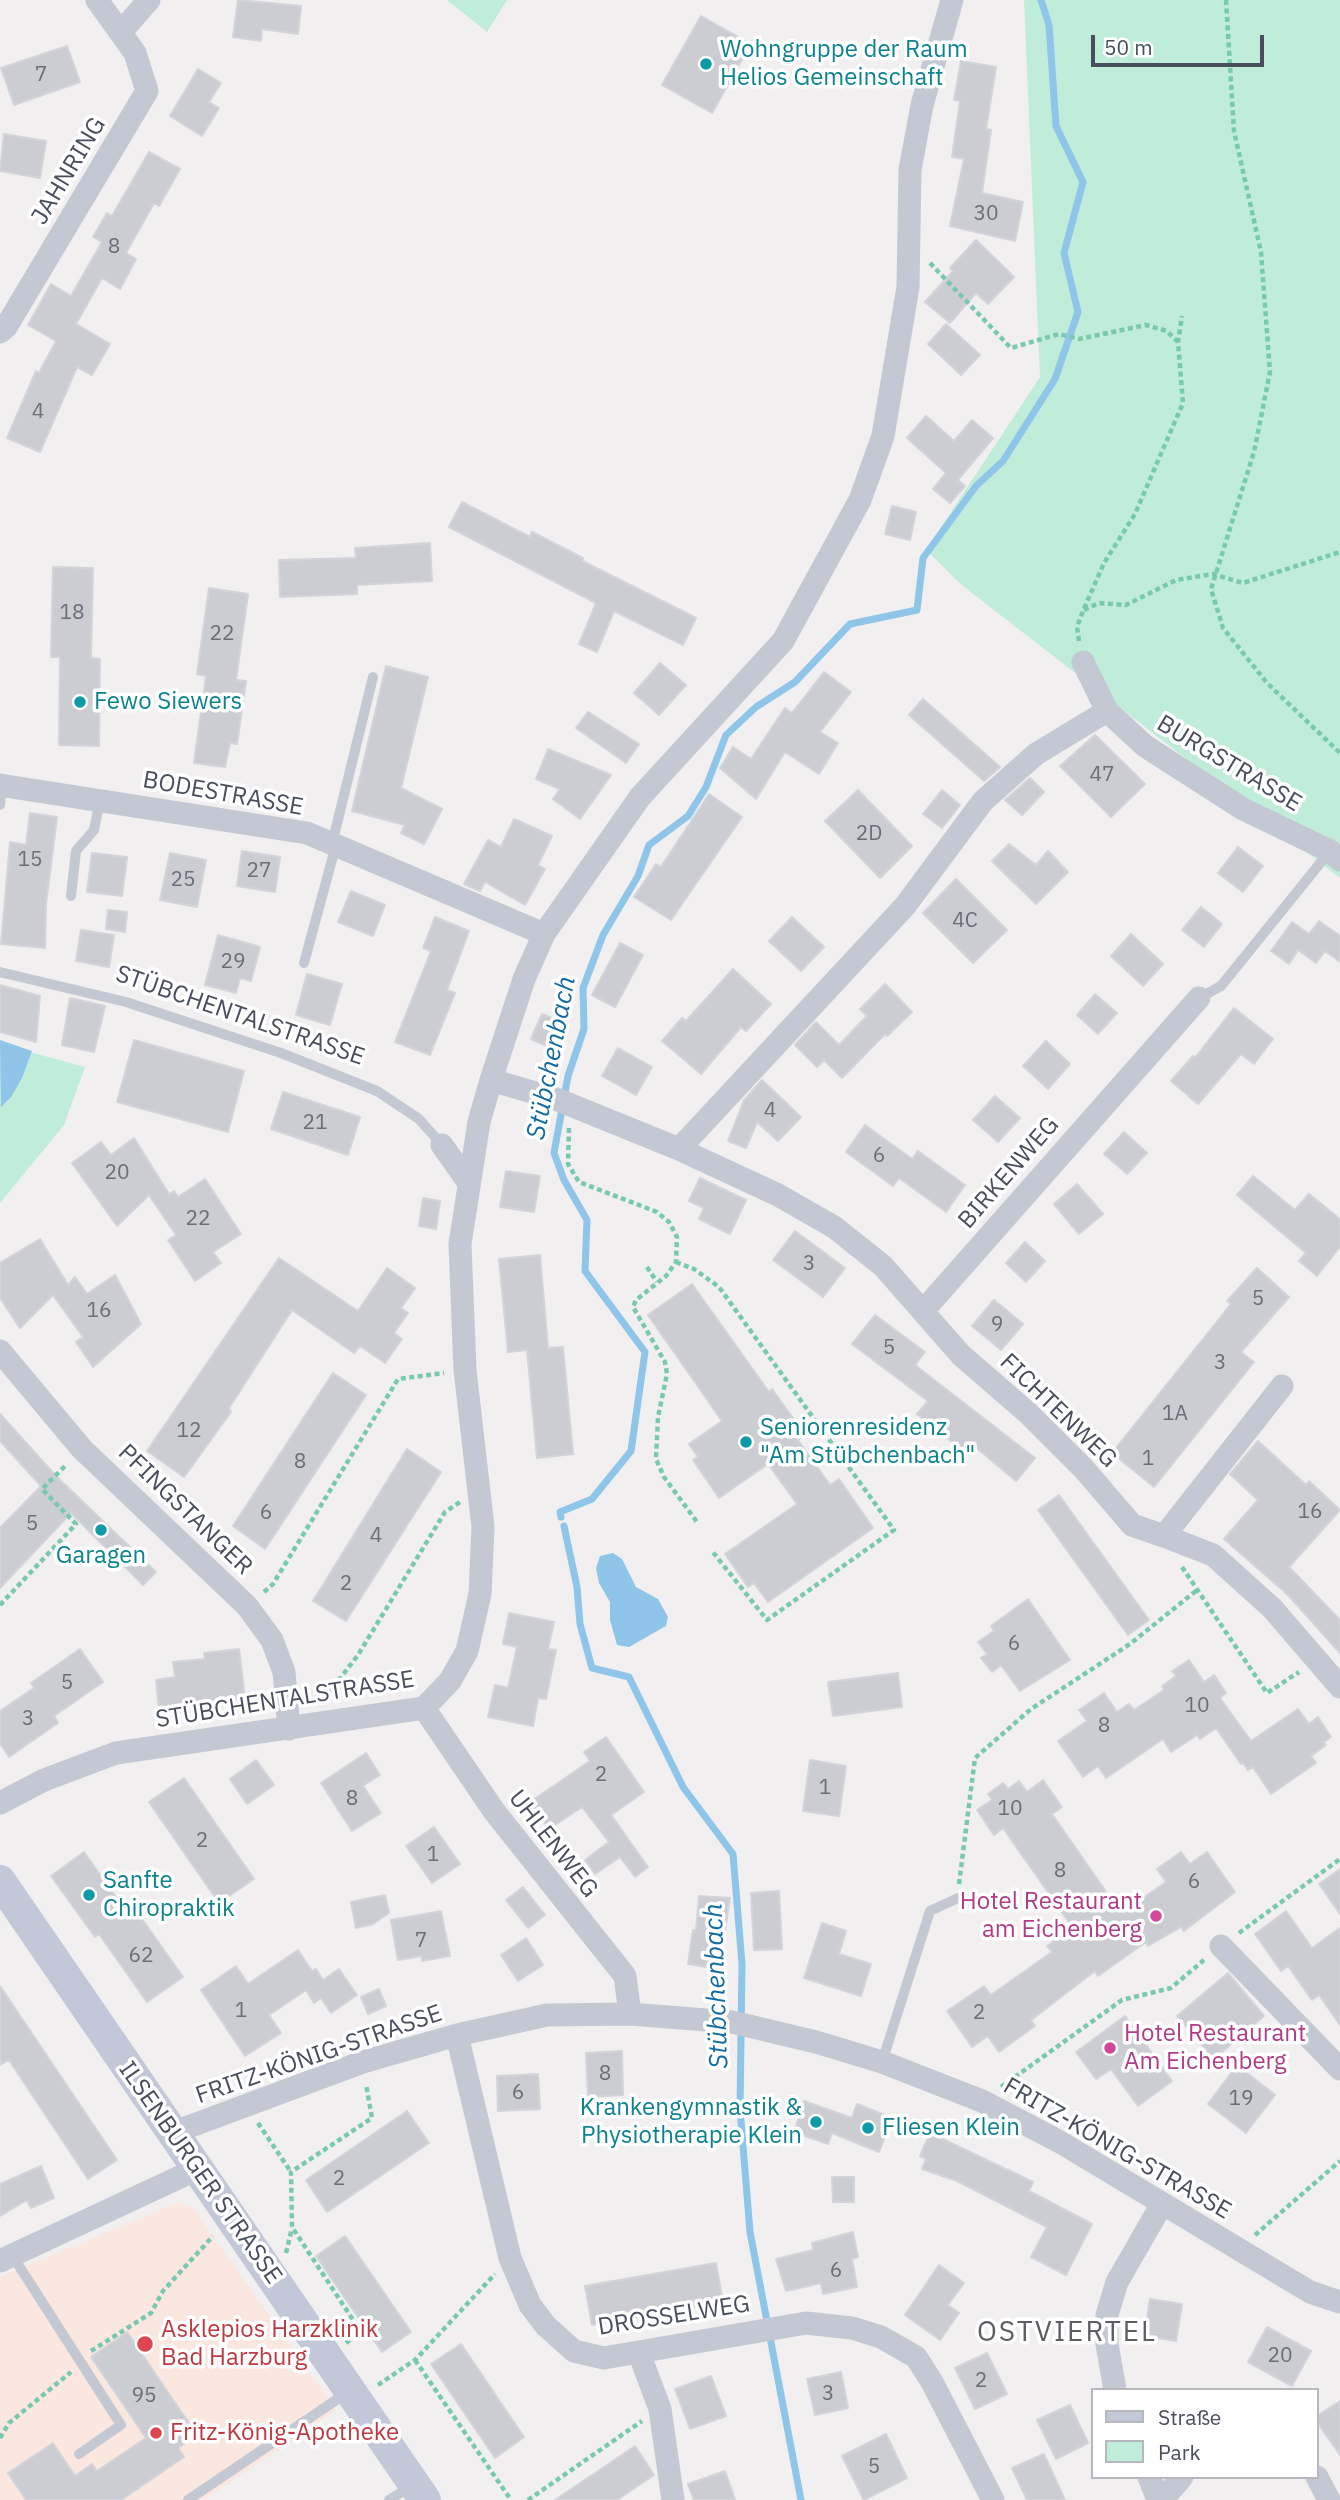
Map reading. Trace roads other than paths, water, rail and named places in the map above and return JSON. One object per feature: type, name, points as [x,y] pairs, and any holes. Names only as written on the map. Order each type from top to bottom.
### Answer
[{"type":"main road","name":"ILSENBURGER STRASSE","points":[[0,1881],[327,2356],[353,2395],[410,2495]]},
{"type":"street","name":"JAHNRING","points":[[0,332],[13,315],[147,91],[135,53],[97,0]]},
{"type":"street","points":[[121,32],[150,0]]},
{"type":"street","name":"STÜBCHENTALSTRASSE","points":[[3,1796],[116,1753],[425,1708],[450,1681],[467,1651],[480,1594],[483,1527],[465,1370],[460,1244],[479,1122],[491,1080],[524,979],[544,934],[640,797],[783,641],[860,500],[883,436],[908,287],[910,170],[922,105],[952,0]]},
{"type":"street","name":"BURGSTRASSE","points":[[1083,663],[1107,711],[1145,746],[1243,809],[1335,855]]},
{"type":"street","points":[[679,1149],[905,906],[983,801],[1036,754],[1107,711]]},
{"type":"street","name":"BODESTRASSE","points":[[1,792],[100,800],[307,833],[544,934]]},
{"type":"street","name":"BIRKENWEG","points":[[923,1311],[1199,998]]},
{"type":"street","points":[[491,1080],[567,1103],[679,1149],[778,1195],[834,1227],[883,1266],[923,1311]]},
{"type":"street","name":"STÜBCHENTALSTRASSE","points":[[442,1145],[468,1182]]},
{"type":"street","name":"FICHTENWEG","points":[[923,1311],[961,1355],[1029,1414],[1084,1469],[1132,1525],[1213,1555],[1272,1608],[1340,1687]]},
{"type":"street","name":"PFINGSTANGER","points":[[0,1351],[82,1448],[247,1606],[272,1640],[284,1672],[296,1728]]},
{"type":"street","points":[[1164,1536],[1282,1386]]},
{"type":"street","name":"UHLENWEG","points":[[425,1708],[494,1811],[625,1976],[630,2014]]},
{"type":"street","points":[[1221,1945],[1340,2069]]},
{"type":"street","name":"FRITZ-KÖNIG-STRASSE","points":[[172,2133],[363,2062],[457,2035],[547,2015],[630,2014],[742,2024],[882,2062],[982,2101],[1060,2142],[1310,2292],[1340,2302]]},
{"type":"street","name":"DROSSELWEG","points":[[457,2035],[510,2258],[530,2305],[546,2326],[574,2351],[604,2358],[767,2327],[806,2323],[852,2328],[881,2337],[916,2357],[932,2382],[993,2500]]},
{"type":"street","points":[[6,2258],[197,2169]]},
{"type":"street","points":[[1115,2388],[1107,2344],[1107,2315],[1117,2282],[1161,2204]]},
{"type":"street","points":[[639,2353],[660,2409],[673,2500]]},
{"type":"street","points":[[1150,2479],[1160,2500],[1180,2479]]},
{"type":"street","points":[[1318,2479],[1329,2500]]},
{"type":"lane","points":[[304,963],[373,677]]},
{"type":"lane","points":[[71,897],[76,851],[94,831],[100,800]]},
{"type":"lane","name":"BIRKENWEG","points":[[1199,998],[1222,986],[1335,855]]},
{"type":"lane","name":"STÜBCHENTALSTRASSE","points":[[0,972],[126,1002],[281,1053],[377,1091],[419,1119],[442,1145]]},
{"type":"lane","points":[[882,2062],[930,1911],[958,1898]]},
{"type":"lane","points":[[6,2258],[121,2425],[79,2454]]},
{"type":"lane","points":[[188,2500],[353,2395]]},
{"type":"water","points":[[0,1040],[32,1051],[22,1078],[11,1097],[1,1107]]},
{"type":"water","points":[[613,1553],[622,1559],[636,1587],[658,1599],[668,1617],[666,1626],[629,1647],[617,1645],[610,1620],[610,1602],[599,1583],[596,1568],[600,1556]]},
{"type":"waterway","name":"Stübchenbach","points":[[561,1517],[560,1512],[592,1499],[631,1451],[645,1352],[585,1271],[587,1220],[564,1180],[554,1153],[568,1076],[584,1029],[583,988],[603,935],[638,876],[649,845],[688,816],[706,787],[726,735],[756,707],[795,682],[850,624],[917,610],[923,558],[976,486],[1003,461],[1055,379],[1078,312],[1064,253],[1083,182],[1056,126],[1049,25],[1041,0]]},
{"type":"waterway","name":"Stübchenbach","points":[[564,1526],[577,1587],[580,1624],[592,1668],[629,1677],[683,1787],[733,1854],[742,1964],[740,2109],[750,2232],[801,2500]]},
{"type":"place","name":"Wohngruppe der Raum Helios Gemeinschaft","points":[[706,64]]},
{"type":"place","name":"Fewo Siewers","points":[[80,702]]},
{"type":"place","name":"Seniorenresidenz \"Am Stübchenbach\"","points":[[746,1442]]},
{"type":"place","name":"Garagen","points":[[101,1530]]},
{"type":"place","name":"Sanfte Chiropraktik","points":[[89,1895]]},
{"type":"place","name":"Hotel Restaurant am Eichenberg","points":[[1156,1916]]},
{"type":"place","name":"Hotel Restaurant Am Eichenberg","points":[[1110,2048]]},
{"type":"place","name":"Krankengymnastik & Physiotherapie Klein","points":[[816,2122]]},
{"type":"place","name":"Fliesen Klein","points":[[868,2128]]},
{"type":"place","name":"Asklepios Harzklinik Bad Harzburg","points":[[145,2344]]},
{"type":"place","name":"Fritz-König-Apotheke","points":[[156,2433]]},
{"type":"district","name":"OSTVIERTEL","points":[[1067,2333]]}]
